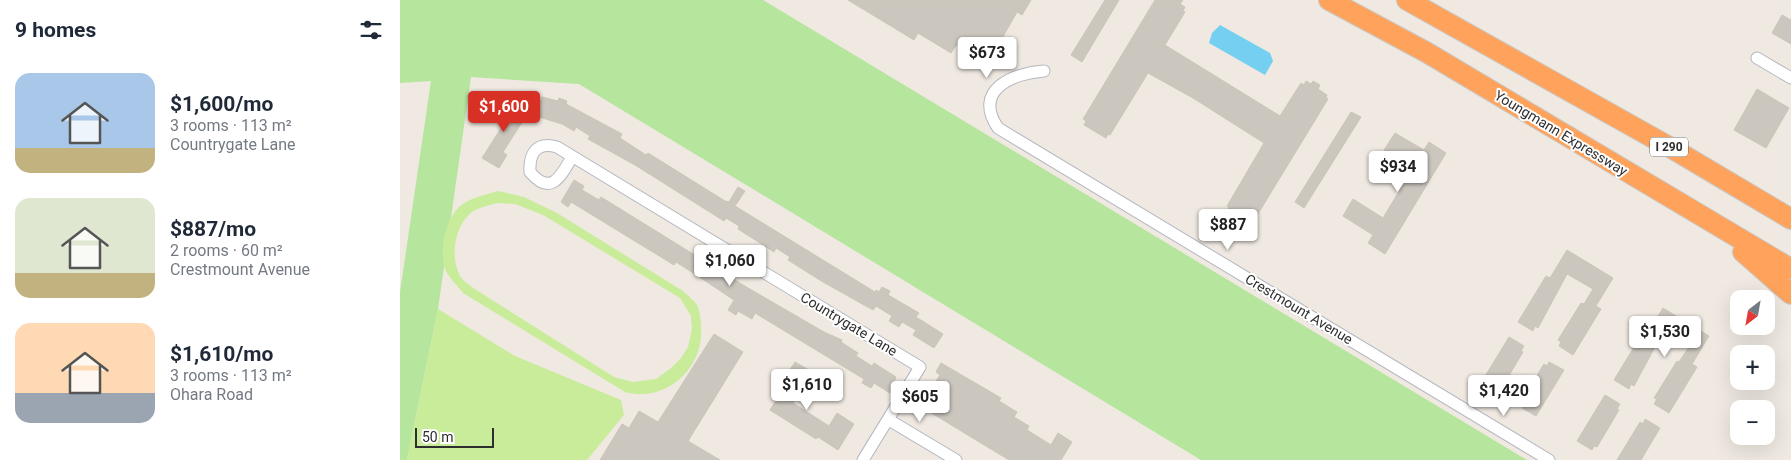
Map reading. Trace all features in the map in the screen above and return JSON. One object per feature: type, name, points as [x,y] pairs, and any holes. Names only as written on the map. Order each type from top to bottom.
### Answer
[{"type":"highway","name":"Youngmann Expressway","points":[[1329,0],[1426,52],[1791,269]]},
{"type":"highway","name":"I 290","points":[[1407,0],[1673,149],[1791,219]]},
{"type":"highway","points":[[1703,218],[1791,294]]},
{"type":"street","points":[[1756,58],[1791,78]]},
{"type":"street","name":"Crestmount Avenue","points":[[1044,70],[1025,72],[1008,78],[996,88],[990,106],[991,116],[998,128],[1549,460]]},
{"type":"street","name":"Countrygate Lane","points":[[572,157],[920,367],[889,420]]},
{"type":"street","points":[[864,460],[889,420],[956,460]]},
{"type":"green space","points":[[400,0],[763,0],[1527,460],[1201,460],[579,84],[471,77],[438,309],[407,460],[400,460],[400,292],[431,81],[400,83]]},
{"type":"green space","points":[[498,191],[524,197],[557,213],[683,291],[692,299],[700,313],[701,325],[700,343],[696,357],[689,369],[667,387],[654,392],[640,394],[625,392],[463,293],[446,271],[444,264],[443,247],[446,229],[453,214],[462,205],[472,199]],"holes":[[[498,203],[515,204],[543,215],[680,298],[691,316],[692,329],[688,347],[681,358],[656,379],[633,382],[614,377],[468,284],[460,276],[455,260],[456,242],[461,225],[475,210]]]},
{"type":"green space","points":[[438,309],[515,356],[621,400],[624,415],[587,460],[407,460]]},
{"type":"water","points":[[1220,25],[1270,53],[1273,61],[1265,75],[1209,43],[1212,33]]},
{"type":"building","points":[[848,0],[1031,0],[1022,15],[1017,12],[996,49],[994,48],[988,59],[982,59],[957,44],[951,53],[918,33],[914,40]]},
{"type":"building","points":[[1105,0],[1119,0],[1082,62],[1071,55]]},
{"type":"building","points":[[1155,0],[1183,0],[1180,4],[1185,7],[1183,11],[1185,12],[1165,45],[1280,116],[1301,83],[1304,85],[1306,81],[1311,84],[1313,81],[1320,85],[1318,89],[1327,95],[1326,98],[1328,99],[1250,224],[1227,211],[1229,207],[1227,206],[1264,143],[1193,98],[1148,73],[1110,135],[1108,134],[1106,138],[1084,125],[1086,121],[1083,119]]},
{"type":"building","points":[[1782,15],[1791,20],[1791,44],[1772,33]]},
{"type":"building","points":[[1757,89],[1789,108],[1766,148],[1734,130]]},
{"type":"building","points":[[542,97],[558,101],[559,98],[567,101],[566,104],[622,134],[620,138],[646,155],[648,153],[725,201],[729,202],[738,187],[745,191],[735,206],[875,292],[876,290],[879,292],[882,287],[890,291],[888,295],[919,313],[916,317],[943,334],[934,348],[913,335],[916,330],[902,322],[899,327],[889,321],[892,316],[876,306],[873,310],[823,282],[788,260],[790,257],[776,248],[774,252],[738,229],[739,226],[726,218],[724,221],[635,165],[588,139],[590,136],[576,127],[574,131],[562,124],[536,116]]},
{"type":"building","points":[[513,103],[528,113],[503,152],[507,155],[499,168],[482,158],[503,125],[490,117],[497,105],[507,112]]},
{"type":"building","points":[[1351,112],[1361,117],[1304,208],[1295,202]]},
{"type":"building","points":[[1395,133],[1424,150],[1429,142],[1446,153],[1385,254],[1368,243],[1373,235],[1343,216],[1353,199],[1383,218],[1413,168],[1384,150]]},
{"type":"building","points":[[574,180],[584,186],[582,190],[599,200],[601,197],[748,288],[824,332],[842,340],[841,342],[858,353],[856,356],[872,366],[874,363],[896,377],[890,393],[874,383],[871,388],[862,383],[864,379],[755,313],[752,319],[738,311],[736,315],[728,310],[734,300],[698,276],[676,262],[674,265],[571,202],[568,207],[561,202]]},
{"type":"building","points":[[1567,250],[1613,278],[1596,306],[1601,309],[1573,355],[1559,346],[1561,342],[1558,340],[1581,303],[1584,304],[1593,289],[1567,274],[1538,328],[1535,326],[1533,331],[1518,322],[1546,276],[1550,278]]},
{"type":"building","points":[[1663,308],[1709,336],[1692,364],[1697,367],[1669,413],[1654,404],[1657,399],[1654,398],[1677,361],[1679,362],[1689,347],[1663,332],[1634,386],[1631,384],[1629,389],[1614,380],[1642,334],[1646,336]]},
{"type":"building","points":[[714,334],[743,352],[688,441],[720,460],[600,460],[622,424],[629,428],[639,411],[658,422]]},
{"type":"building","points":[[1509,337],[1524,346],[1521,351],[1523,352],[1501,389],[1499,388],[1496,392],[1481,383]]},
{"type":"building","points":[[795,362],[812,372],[793,403],[829,426],[837,413],[854,424],[838,450],[818,437],[816,439],[770,410],[779,396],[775,393]]},
{"type":"building","points":[[1549,362],[1564,370],[1536,416],[1522,408],[1524,403],[1521,401],[1544,364],[1547,366]]},
{"type":"building","points":[[941,363],[1001,398],[999,401],[1017,412],[1014,417],[1029,426],[1027,430],[1051,445],[1058,433],[1072,442],[1061,460],[1009,460],[920,406],[940,375],[936,372]]},
{"type":"building","points":[[1605,395],[1620,404],[1617,409],[1619,410],[1597,447],[1594,446],[1592,450],[1577,441]]},
{"type":"building","points":[[1645,419],[1660,428],[1641,460],[1617,460],[1640,422],[1643,424]]}]
